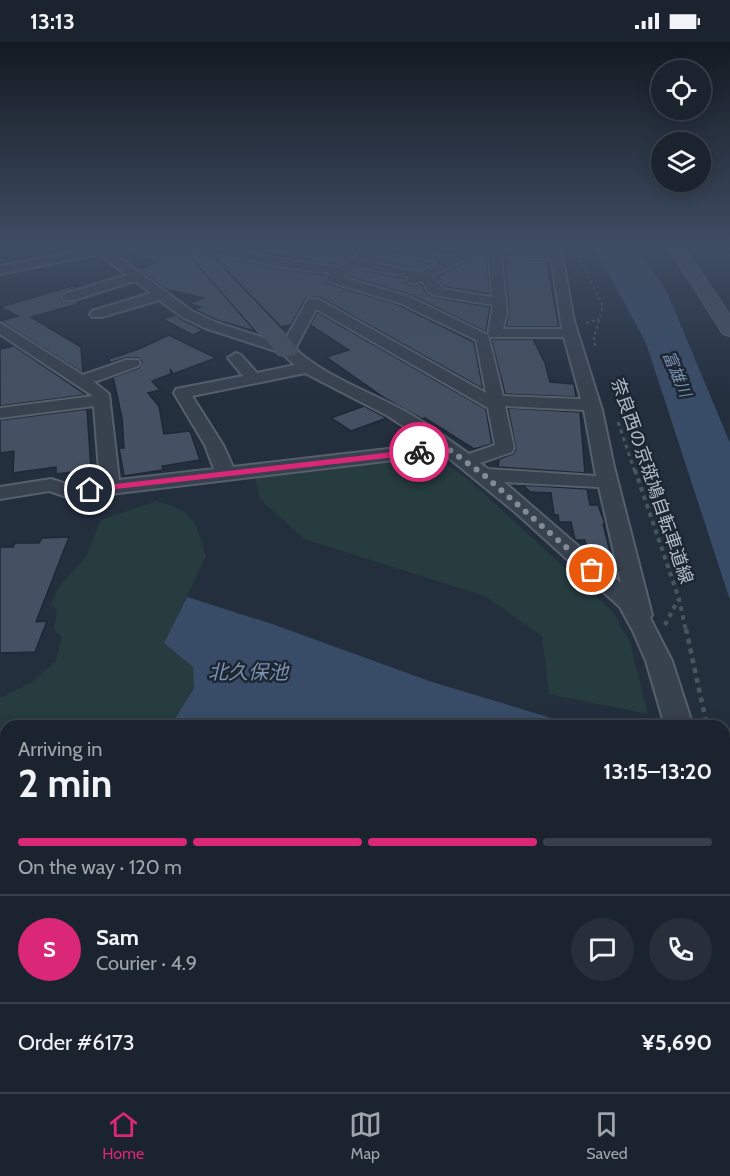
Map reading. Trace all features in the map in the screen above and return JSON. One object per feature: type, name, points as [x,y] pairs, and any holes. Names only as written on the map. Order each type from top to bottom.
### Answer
[{"type":"street","points":[[97,314],[147,298]]},
{"type":"street","points":[[165,298],[187,314],[210,325],[286,350]]},
{"type":"street","points":[[235,298],[286,350],[310,368],[409,421],[484,475],[627,602],[642,621]]},
{"type":"street","points":[[286,350],[313,302],[330,298]]},
{"type":"street","points":[[398,298],[483,338],[505,448],[465,462]]},
{"type":"street","points":[[475,298],[499,302]]},
{"type":"street","points":[[498,298],[500,312],[495,334],[571,333]]},
{"type":"street","points":[[564,298],[642,621],[654,646],[677,720]]},
{"type":"street","points":[[709,298],[730,330]]},
{"type":"street","points":[[313,302],[496,403],[591,405]]},
{"type":"street","points":[[0,327],[101,394],[110,488]]},
{"type":"street","points":[[236,358],[254,379]]},
{"type":"street","points":[[80,381],[132,363]]},
{"type":"street","points":[[226,474],[214,445],[182,393],[310,368]]},
{"type":"street","points":[[0,413],[101,400]]},
{"type":"street","points":[[0,493],[51,485],[70,492],[110,488],[312,461],[447,448]]},
{"type":"street","points":[[484,475],[607,482]]},
{"type":"path","points":[[596,354],[594,337],[603,306],[599,298]]},
{"type":"path","name":"奈良西の京斑鳩自転車道線","points":[[617,418],[679,599],[706,720]]},
{"type":"green space","points":[[436,457],[469,480],[613,612],[630,643],[648,714],[549,694],[542,636],[485,596],[304,539],[260,499],[255,478]]},
{"type":"green space","points":[[156,501],[186,513],[196,525],[206,556],[164,643],[193,666],[194,687],[174,720],[0,720],[0,698],[32,682],[56,661],[62,637],[54,629],[57,611],[51,604],[60,585],[85,558],[101,520]]},
{"type":"water","name":"富雄川","points":[[622,298],[670,298],[730,443],[730,600],[646,343]]},
{"type":"water","name":"北久保池","points":[[187,597],[272,624],[432,682],[558,720],[174,720],[194,688],[193,667],[164,643]]},
{"type":"building","points":[[31,298],[60,298],[64,302],[77,301],[78,304],[31,317],[81,347],[83,373],[0,321],[18,316],[0,307]]},
{"type":"building","points":[[203,298],[226,298],[255,331],[216,320],[194,309],[201,307],[189,304]]},
{"type":"building","points":[[253,298],[306,298],[291,325],[281,327]]},
{"type":"building","points":[[321,298],[376,298],[399,305],[474,342],[483,389]]},
{"type":"building","points":[[417,298],[440,298],[490,307],[486,332]]},
{"type":"building","points":[[508,298],[554,298],[559,327],[506,327],[509,312]]},
{"type":"building","points":[[317,312],[486,409],[492,444],[474,449],[425,418],[422,419],[386,399],[326,357],[349,350],[310,325]]},
{"type":"building","points":[[176,315],[203,330],[193,335],[162,319]]},
{"type":"building","points":[[169,335],[216,358],[173,374],[170,369],[171,374],[152,381],[160,390],[148,393],[159,406],[164,434],[190,431],[200,460],[162,466],[163,470],[124,476],[119,448],[124,448],[122,418],[113,377],[139,368],[142,362],[138,358],[126,358],[110,363],[109,359]]},
{"type":"building","points":[[491,339],[533,339],[545,363],[550,382],[574,384],[576,397],[505,394]]},
{"type":"building","points":[[14,346],[85,395],[0,406],[0,349]]},
{"type":"building","points":[[364,406],[387,418],[351,431],[331,418]]},
{"type":"building","points":[[508,408],[580,412],[585,473],[498,467],[499,459],[513,454],[516,449]]},
{"type":"building","points":[[87,409],[91,470],[56,474],[56,467],[13,473],[14,451],[0,453],[0,420]]},
{"type":"building","points":[[523,485],[587,489],[590,505],[598,505],[605,524],[603,524],[610,552],[588,551],[585,540],[575,540],[571,522],[559,522],[558,515],[554,515],[551,493],[530,492]]},
{"type":"building","points":[[69,537],[36,622],[47,621],[35,652],[0,653],[0,547],[13,547],[15,543],[39,543],[42,538]]},
{"type":"way so far","points":[[419,452],[447,448],[484,475],[592,570]]},
{"type":"route","points":[[90,490],[419,452]]}]
